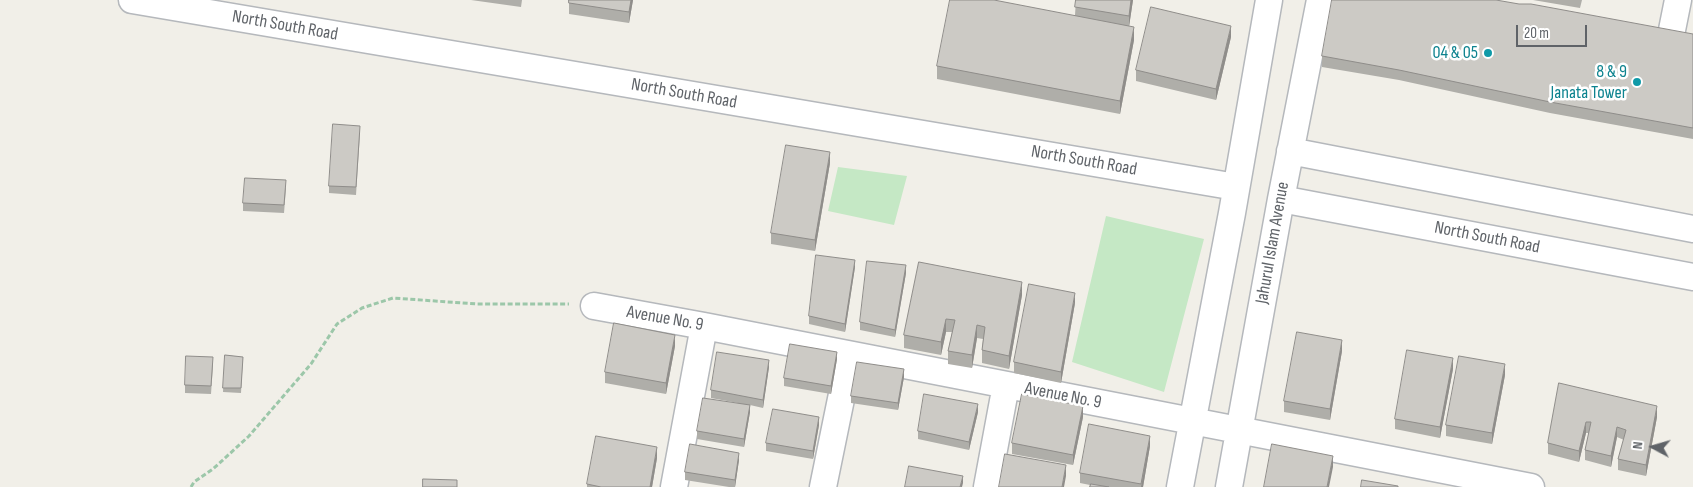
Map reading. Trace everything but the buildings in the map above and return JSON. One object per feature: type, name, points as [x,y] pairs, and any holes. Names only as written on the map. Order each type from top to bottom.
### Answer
[{"type":"street","name":"North South Road","points":[[132,0],[1236,187]]},
{"type":"street","points":[[1180,487],[1269,0]]},
{"type":"street","name":"Jahurul Islam Avenue","points":[[1229,487],[1281,199],[1320,0]]},
{"type":"street","points":[[1643,35],[1682,42],[1678,0]]},
{"type":"street","points":[[1290,151],[1693,229]]},
{"type":"street","name":"North South Road","points":[[1281,199],[1693,277]]},
{"type":"street","name":"Avenue No. 9","points":[[594,306],[1240,430],[1435,478],[1531,487]]},
{"type":"street","points":[[674,487],[704,326]]},
{"type":"street","points":[[824,487],[850,355]]},
{"type":"street","points":[[987,487],[1006,385]]},
{"type":"path","points":[[191,487],[194,482],[213,469],[249,436],[311,364],[337,324],[362,308],[393,298],[477,304],[560,303],[594,306]]},
{"type":"green space","points":[[838,167],[907,176],[894,225],[828,211]]},
{"type":"green space","points":[[1106,216],[1204,239],[1164,392],[1072,362]]},
{"type":"place","name":"04 & 05","points":[[1488,53]]},
{"type":"place","name":"8 & 9 Janata Tower","points":[[1637,82]]}]
